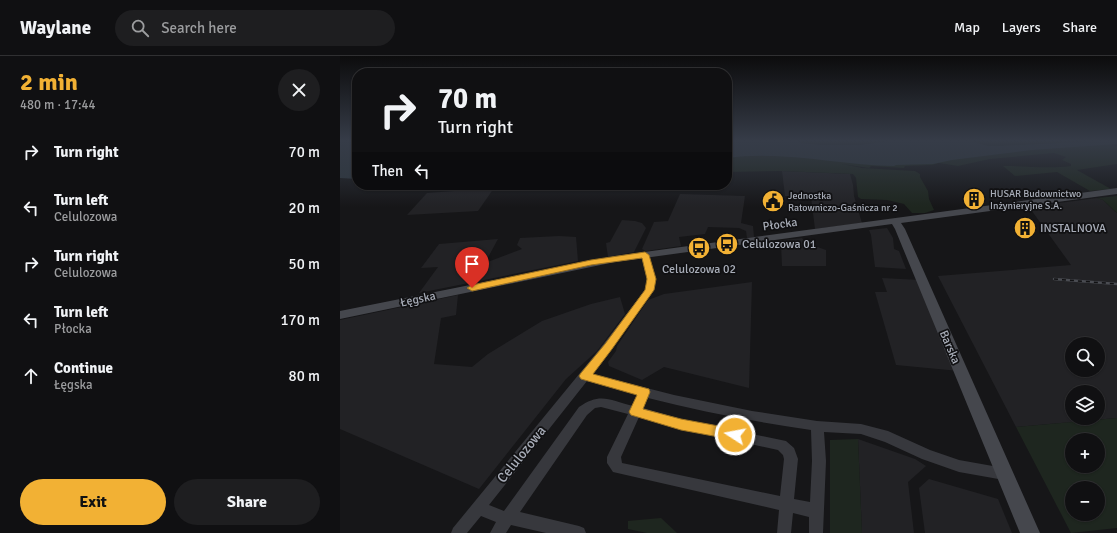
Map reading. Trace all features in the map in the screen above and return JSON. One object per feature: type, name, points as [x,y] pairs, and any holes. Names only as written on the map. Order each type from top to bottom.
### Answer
[{"type":"street","name":"Płocka","points":[[566,268],[645,255],[1117,192]]},
{"type":"street","name":"Barska","points":[[895,222],[900,229],[1030,533]]},
{"type":"street","name":"Celulozowa","points":[[458,533],[585,376],[649,290],[651,279],[645,255]]},
{"type":"street","name":"Łęgska","points":[[340,315],[566,268]]},
{"type":"street","points":[[585,376],[645,392],[752,416],[817,426],[861,429],[888,437],[960,466],[1004,474]]},
{"type":"street","points":[[645,392],[614,457],[614,463],[618,468],[817,511]]},
{"type":"street","points":[[497,533],[588,406],[601,402],[681,424],[782,445],[789,452],[791,459],[784,533]]},
{"type":"street","points":[[816,533],[819,461],[817,426]]},
{"type":"street","points":[[479,508],[507,518],[579,533]]},
{"type":"shaded area","points":[[340,162],[352,162],[352,179],[340,178]]},
{"type":"shaded area","points":[[732,162],[975,162],[958,166],[939,163],[932,165],[905,166],[904,168],[871,166],[869,168],[842,164],[862,168],[915,171],[920,174],[920,177],[928,191],[929,199],[934,210],[925,213],[912,213],[904,204],[887,200],[861,199],[858,197],[856,178],[853,174],[782,171],[732,172]]},
{"type":"shaded area","points":[[844,162],[941,162],[894,166]]},
{"type":"shaded area","points":[[1067,162],[1117,162],[1117,164],[1077,170],[1111,189],[1090,191],[1057,172],[1015,176],[1003,166],[1062,167],[1071,166],[1071,164]]},
{"type":"shaded area","points":[[782,171],[850,174],[854,196],[862,223],[815,229],[811,197],[785,196]]},
{"type":"shaded area","points":[[493,190],[478,211],[407,215],[427,193]]},
{"type":"shaded area","points":[[680,194],[745,196],[741,223],[753,226],[754,237],[747,238],[746,231],[739,228],[708,227],[705,234],[679,237],[681,246],[646,251],[642,249],[654,222],[668,221]]},
{"type":"shaded area","points":[[1117,196],[1117,213],[1103,200],[1097,198]]},
{"type":"shaded area","points":[[1097,198],[1103,200],[1117,213],[1117,418],[1105,419],[1105,385],[1065,385],[1065,423],[1016,427],[938,276],[1071,265],[1029,207]]},
{"type":"shaded area","points":[[622,220],[642,223],[646,228],[634,252],[608,257],[606,243],[610,242]]},
{"type":"shaded area","points":[[887,228],[893,238],[894,249],[899,251],[906,269],[875,267],[869,230]]},
{"type":"shaded area","points":[[559,236],[576,237],[578,261],[419,293],[438,267],[421,268],[439,244],[498,239],[485,263],[522,249],[517,245],[520,238]]},
{"type":"shaded area","points":[[802,238],[806,243],[826,250],[826,266],[782,266],[781,244],[775,241]]},
{"type":"shaded area","points":[[882,278],[920,280],[959,371],[896,365],[875,292],[887,292]]},
{"type":"shaded area","points":[[752,282],[749,388],[664,367],[642,380],[609,366],[608,362],[616,351],[617,346],[648,300],[664,294]]},
{"type":"shaded area","points":[[458,295],[456,315],[441,318],[434,364],[472,367],[488,354],[542,321],[591,304],[620,297],[625,314],[597,351],[566,379],[479,489],[340,429],[340,320]]},
{"type":"shaded area","points":[[1117,418],[1117,528],[1071,533],[1016,427],[1065,423],[1065,425],[1105,425],[1105,419]]},
{"type":"shaded area","points":[[858,439],[915,459],[926,466],[908,482],[914,533],[862,533]]},
{"type":"shaded area","points":[[858,439],[862,533],[830,533],[830,440]]},
{"type":"shaded area","points":[[929,479],[998,499],[1012,533],[925,533],[919,488]]},
{"type":"shaded area","points":[[661,518],[677,533],[647,533],[628,529],[628,521]]},
{"type":"railway","points":[[1054,279],[1117,284]]},
{"type":"place","name":"HUSAR Budownictwo Inżynieryjne S.A.","points":[[974,199]]},
{"type":"place","name":"Jednostka Ratowniczo-Gaśnicza nr 2","points":[[773,201]]},
{"type":"place","name":"INSTALNOVA","points":[[1025,228]]},
{"type":"place","name":"Celulozowa 01","points":[[727,244]]},
{"type":"place","name":"Celulozowa 02","points":[[699,248]]},
{"type":"route","points":[[472,288],[591,263],[645,255],[648,262],[651,286],[585,376],[645,392],[635,412],[681,424],[735,435]]}]
